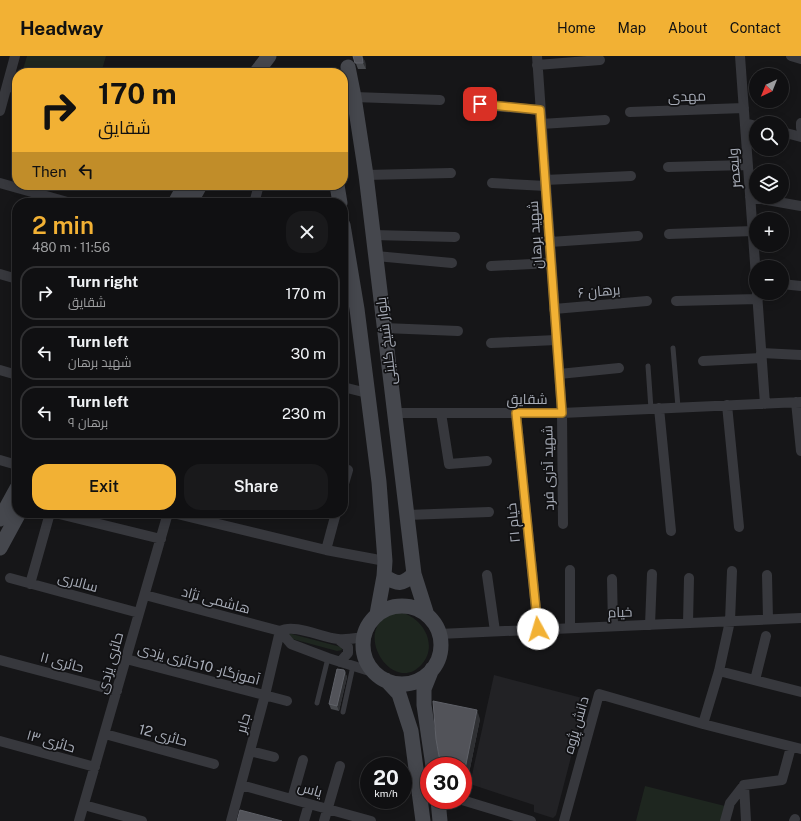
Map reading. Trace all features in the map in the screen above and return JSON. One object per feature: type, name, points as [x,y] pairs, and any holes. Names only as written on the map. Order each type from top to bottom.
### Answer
[{"type":"main road","points":[[260,68],[269,56]]},
{"type":"main road","points":[[269,56],[270,68]]},
{"type":"main road","name":"بلوار شیخ کلینی","points":[[348,102],[357,121],[366,175],[414,574],[427,615]]},
{"type":"main road","name":"بلوار شیخ کلینی","points":[[348,257],[379,482],[385,561],[384,576],[377,614]]},
{"type":"main road","points":[[0,519],[12,497]]},
{"type":"main road","points":[[0,548],[16,518]]},
{"type":"main road","points":[[384,576],[394,582],[405,582],[414,574]]},
{"type":"main road","points":[[420,772],[411,730],[399,694],[368,663],[364,650],[364,637],[368,625],[377,614],[390,608],[404,606],[418,609],[427,615],[435,624],[440,634],[440,652],[424,689],[424,705],[432,757]]},
{"type":"main road","points":[[381,677],[399,683],[411,682],[423,678],[432,669]]},
{"type":"main road","points":[[423,809],[423,821]]},
{"type":"main road","points":[[439,809],[440,821]]},
{"type":"street","points":[[0,111],[15,56]]},
{"type":"street","name":"ولیعصر","points":[[740,56],[749,181]]},
{"type":"street","points":[[791,56],[801,59]]},
{"type":"street","points":[[537,60],[600,60]]},
{"type":"street","name":"شهید برهان","points":[[537,60],[562,413]]},
{"type":"street","points":[[7,86],[12,88]]},
{"type":"street","points":[[348,102],[440,100]]},
{"type":"street","points":[[480,104],[540,110]]},
{"type":"street","name":"مهدی","points":[[630,112],[744,108]]},
{"type":"street","points":[[542,124],[605,120]]},
{"type":"street","points":[[745,123],[749,124]]},
{"type":"street","points":[[801,123],[801,128]]},
{"type":"street","points":[[789,134],[801,137]]},
{"type":"street","points":[[668,167],[748,165]]},
{"type":"street","points":[[366,175],[450,173]]},
{"type":"street","points":[[492,183],[546,183],[631,176]]},
{"type":"street","points":[[0,183],[12,186]]},
{"type":"street","points":[[25,190],[53,198]]},
{"type":"street","points":[[789,204],[801,206]]},
{"type":"street","points":[[669,234],[749,231]]},
{"type":"street","points":[[373,235],[455,237]]},
{"type":"street","points":[[550,242],[638,236]]},
{"type":"street","points":[[376,256],[452,263]]},
{"type":"street","points":[[491,266],[551,263]]},
{"type":"street","points":[[0,274],[12,278]]},
{"type":"street","points":[[789,285],[801,286]]},
{"type":"street","points":[[676,301],[749,296]]},
{"type":"street","points":[[757,300],[765,404]]},
{"type":"street","name":"برهان ۶","points":[[554,309],[646,301]]},
{"type":"street","points":[[384,328],[458,331]]},
{"type":"street","points":[[491,343],[556,340]]},
{"type":"street","points":[[703,361],[761,355],[801,355]]},
{"type":"street","points":[[559,374],[619,368]]},
{"type":"street","points":[[0,370],[12,374]]},
{"type":"street","points":[[348,388],[367,393]]},
{"type":"street","points":[[799,402],[801,452]]},
{"type":"street","name":"شقایق","points":[[395,413],[562,413],[799,402]]},
{"type":"street","points":[[727,405],[739,527]]},
{"type":"street","points":[[655,408],[671,531]]},
{"type":"street","points":[[441,413],[449,464],[487,461]]},
{"type":"street","name":"خیام ۲۱","points":[[516,413],[538,629]]},
{"type":"street","name":"شهید آذری فرد","points":[[562,413],[563,524]]},
{"type":"street","points":[[0,460],[12,464]]},
{"type":"street","points":[[407,515],[489,512]]},
{"type":"street","points":[[30,584],[49,518]]},
{"type":"street","points":[[75,518],[161,539]]},
{"type":"street","name":"حائری یزدی","points":[[79,821],[167,518]]},
{"type":"street","points":[[195,518],[326,550],[385,561]]},
{"type":"street","points":[[326,550],[335,518]]},
{"type":"street","points":[[570,570],[570,628]]},
{"type":"street","points":[[725,821],[730,803],[744,785],[782,780],[796,748],[703,724],[719,671],[730,621],[732,571]]},
{"type":"street","points":[[650,625],[652,574]]},
{"type":"street","points":[[487,575],[495,631]]},
{"type":"street","points":[[768,575],[768,620]]},
{"type":"street","name":"سالاری","points":[[10,578],[140,613]]},
{"type":"street","points":[[688,623],[689,578]]},
{"type":"street","points":[[612,579],[613,626]]},
{"type":"street","name":"هاشمی نژاد","points":[[145,595],[280,631]]},
{"type":"street","name":"خیام","points":[[440,634],[801,618]]},
{"type":"street","points":[[364,637],[338,639],[294,629],[285,628],[280,631],[291,644],[381,677]]},
{"type":"street","name":"جابر","points":[[232,821],[280,631]]},
{"type":"street","points":[[755,680],[766,636]]},
{"type":"street","points":[[338,639],[348,647],[348,654],[340,662]]},
{"type":"street","name":"آموزگار- 10حائری یزدی","points":[[126,659],[287,701]]},
{"type":"street","name":"حائری ۱۱","points":[[0,660],[117,691]]},
{"type":"street","points":[[719,671],[801,692]]},
{"type":"street","name":"دانش پژوه","points":[[564,821],[599,694],[703,724]]},
{"type":"street","name":"حائری 12","points":[[104,734],[214,764]]},
{"type":"street","name":"حائری ۱۳","points":[[0,741],[95,767]]},
{"type":"street","points":[[250,751],[274,757]]},
{"type":"street","points":[[292,799],[303,760]]},
{"type":"street","points":[[324,821],[340,766]]},
{"type":"street","name":"یاس","points":[[241,784],[371,821]]},
{"type":"street","points":[[744,785],[746,821]]},
{"type":"street","points":[[472,803],[531,821]]},
{"type":"street","points":[[304,821],[309,804]]},
{"type":"street","points":[[84,805],[142,821]]},
{"type":"lane","points":[[673,348],[678,407]]},
{"type":"lane","points":[[648,366],[655,408]]},
{"type":"lane","points":[[317,703],[328,658]]},
{"type":"lane","points":[[342,712],[353,666]]},
{"type":"shaded area","points":[[27,56],[106,56],[102,68],[23,68]]},
{"type":"shaded area","points":[[400,612],[415,619],[421,625],[426,632],[428,640],[429,648],[427,656],[422,664],[410,672],[398,672],[387,666],[379,655],[375,642],[376,629],[384,619]]},
{"type":"shaded area","points":[[288,633],[341,647],[342,650],[337,651],[285,637]]},
{"type":"shaded area","points":[[494,675],[586,699],[556,815],[553,818],[534,812],[534,805],[472,785],[472,775]]},
{"type":"shaded area","points":[[645,786],[725,806],[721,821],[636,821]]},
{"type":"building","points":[[353,56],[362,56],[363,63],[355,63]]},
{"type":"building","points":[[337,669],[344,670],[345,672],[337,706],[329,704]]},
{"type":"building","points":[[433,701],[477,710],[467,757],[439,757],[436,739]]},
{"type":"building","points":[[240,810],[282,821],[237,821]]},
{"type":"route","points":[[480,104],[540,110],[562,413],[516,413],[538,629]]}]
